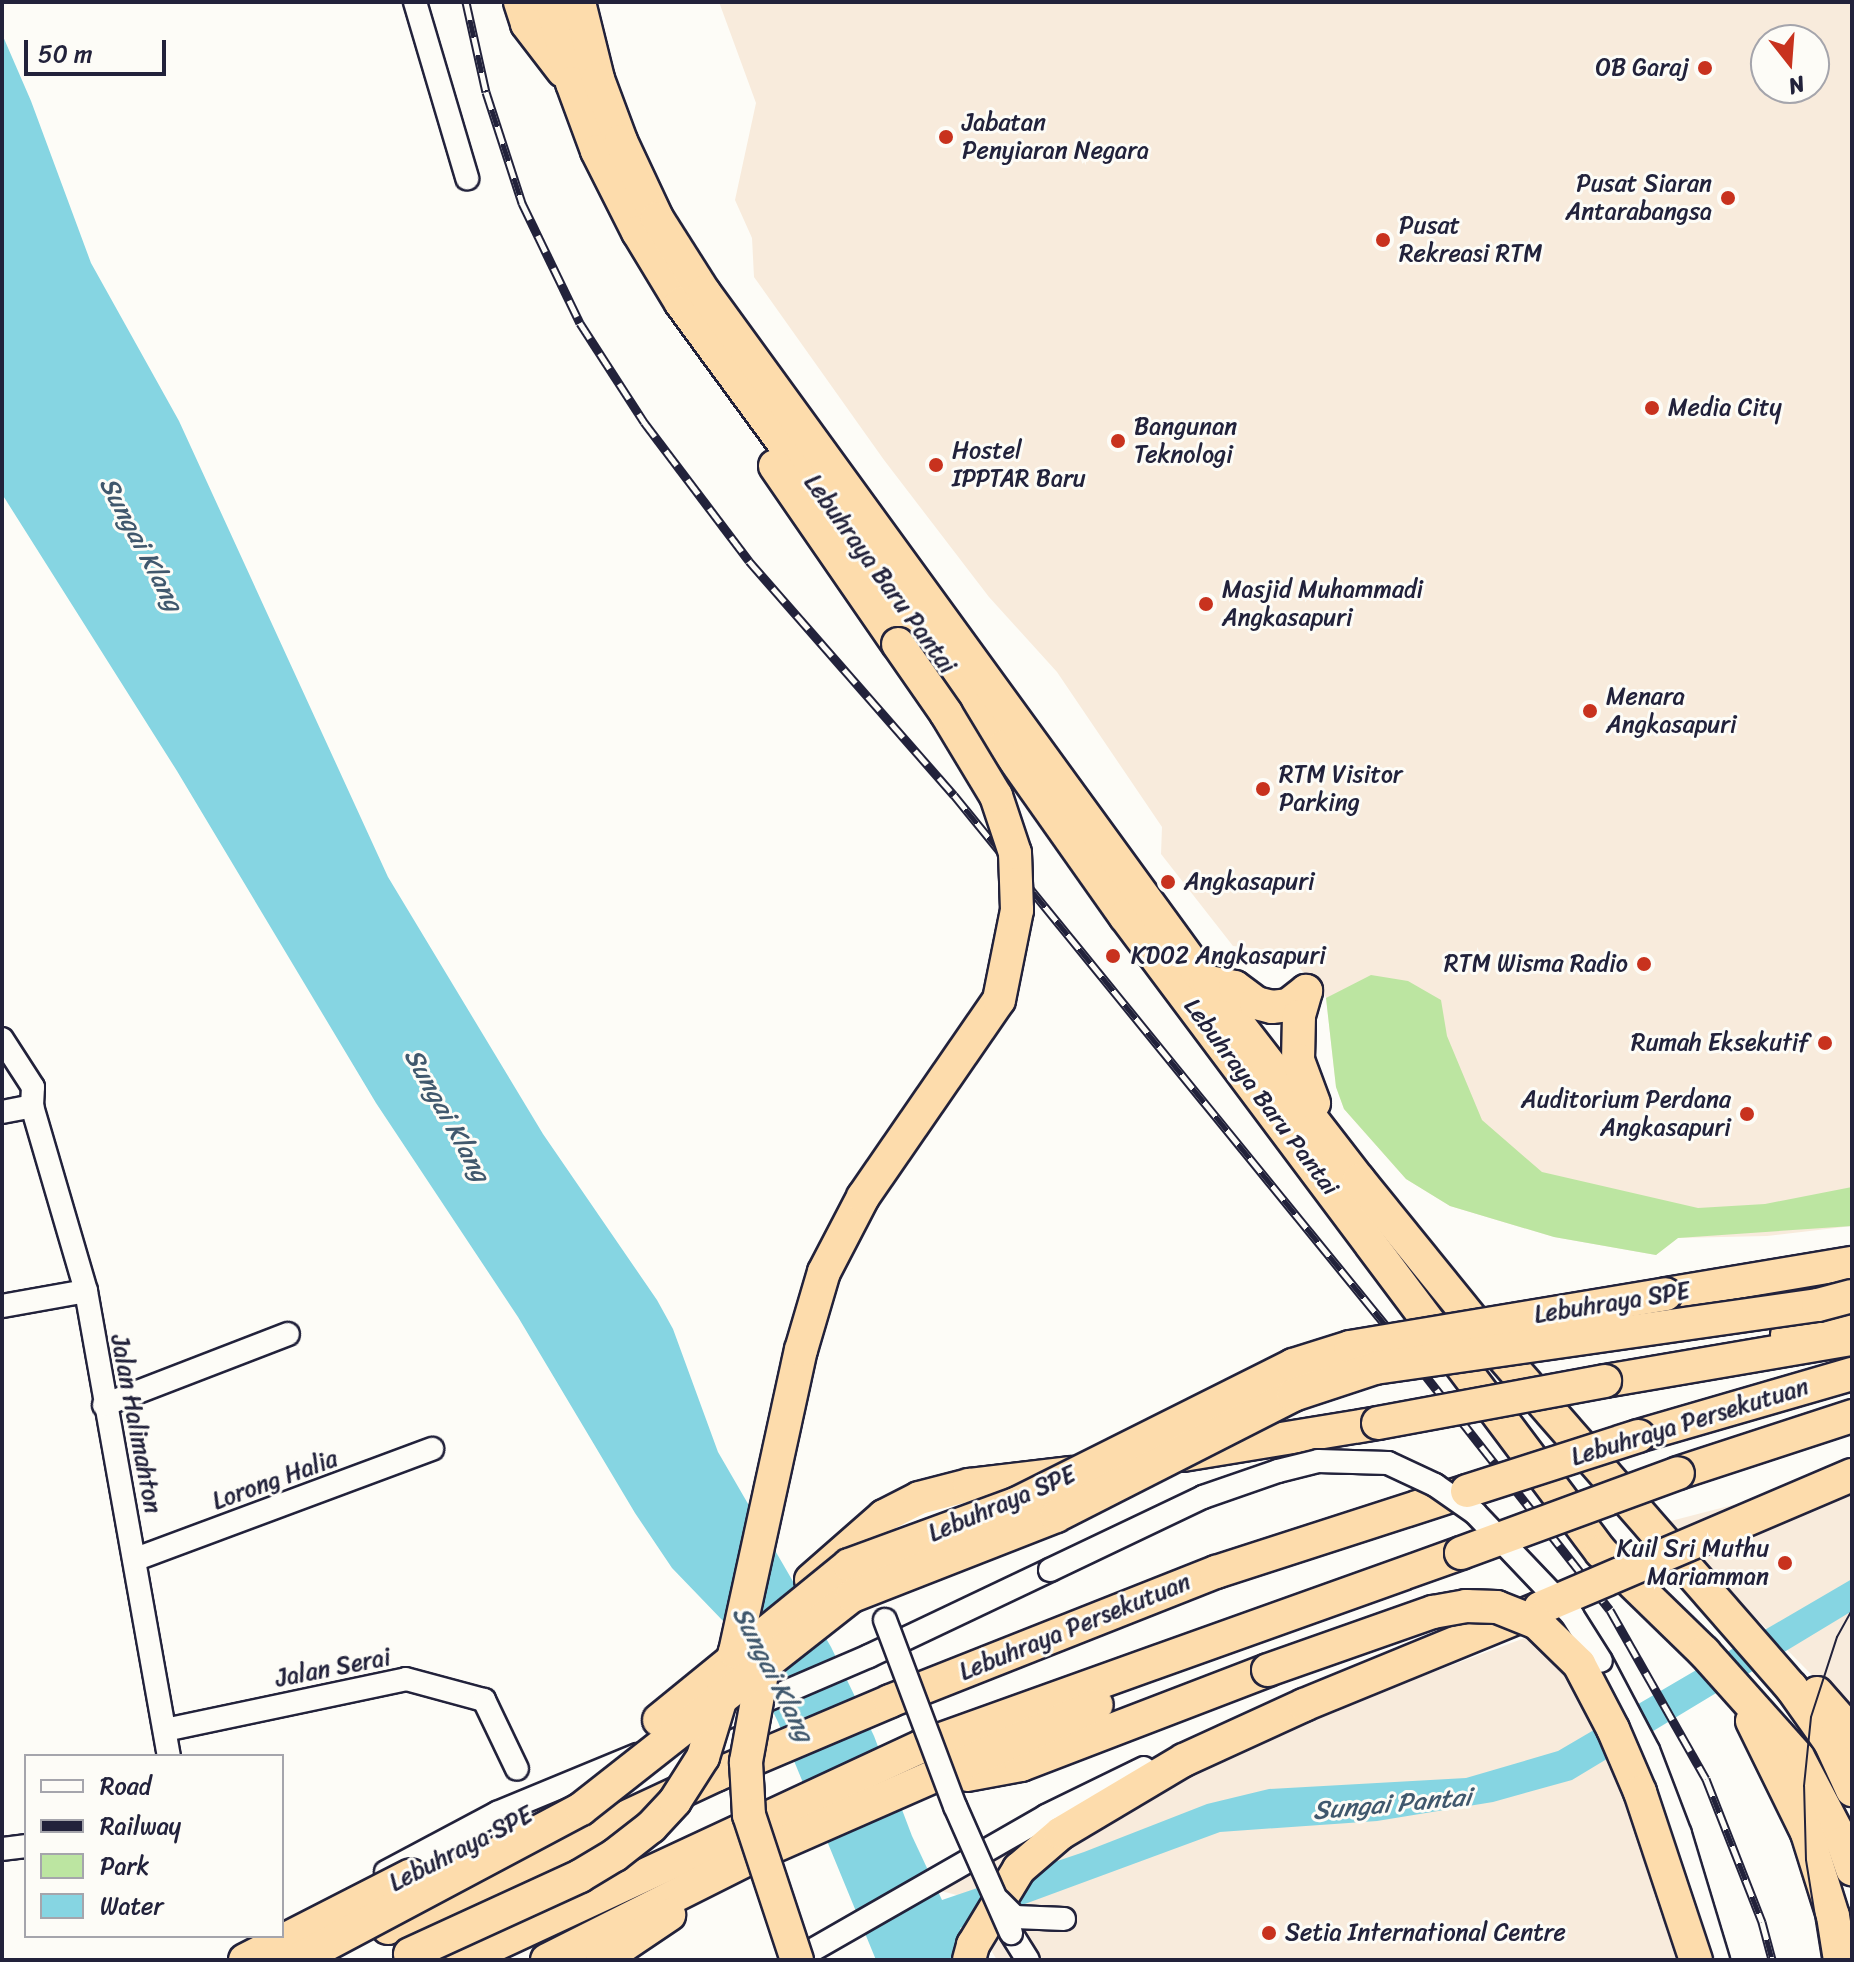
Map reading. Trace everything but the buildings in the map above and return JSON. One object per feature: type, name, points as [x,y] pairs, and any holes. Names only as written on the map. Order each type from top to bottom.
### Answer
[{"type":"highway","points":[[520,2],[527,24],[585,81]]},
{"type":"highway","name":"Lebuhraya Baru Pantai","points":[[552,2],[585,81],[617,194],[681,303],[1005,746],[1125,916],[1601,1552],[1704,1652],[1798,1757],[1843,1843],[1852,1869]]},
{"type":"highway","name":"Lebuhraya Baru Pantai","points":[[579,2],[585,81],[621,141],[657,218],[704,292],[1205,981],[1359,1180],[1646,1524],[1752,1637],[1812,1713],[1852,1790]]},
{"type":"highway","points":[[585,81],[594,2]]},
{"type":"highway","points":[[402,1957],[580,1876],[615,1855],[651,1827],[675,1801],[703,1757],[735,1652],[801,1350],[824,1272],[863,1197],[999,1000],[1017,910],[1015,853],[996,796],[946,713],[702,360],[681,303]]},
{"type":"highway","points":[[1205,981],[1235,987],[1256,1003],[1272,1007],[1288,1005],[1306,991],[1299,1016],[1299,1068],[1313,1101],[1359,1180]]},
{"type":"highway","name":"Lebuhraya SPE","points":[[245,1960],[568,1795],[849,1565],[1018,1503],[1293,1365],[1350,1347],[1852,1263]]},
{"type":"highway","name":"Lebuhraya SPE","points":[[297,1960],[581,1809],[852,1596],[1056,1516],[1293,1395],[1375,1368],[1818,1305],[1852,1296]]},
{"type":"highway","points":[[1653,1372],[1799,1332],[1852,1311]]},
{"type":"highway","points":[[796,1960],[749,1815],[746,1762],[772,1631],[805,1584],[884,1516],[919,1498],[969,1485],[1034,1479],[1852,1339]]},
{"type":"highway","points":[[1674,1424],[1852,1356]]},
{"type":"highway","name":"Lebuhraya Persekutuan","points":[[329,1960],[410,1917],[716,1775],[890,1701],[1216,1572],[1674,1424],[1852,1374]]},
{"type":"highway","name":"Lebuhraya Persekutuan","points":[[462,1960],[624,1887],[759,1819],[922,1746],[1205,1647],[1678,1473],[1852,1416]]},
{"type":"highway","points":[[969,1960],[973,1945],[1019,1869],[1053,1824],[1304,1705],[1852,1475]]},
{"type":"highway","points":[[905,1787],[1021,1765],[1268,1670],[1433,1612],[1497,1607],[1537,1623],[1579,1664],[1607,1715],[1640,1792],[1696,1960]]},
{"type":"highway","points":[[1752,1637],[1811,1690],[1852,1733]]},
{"type":"highway","points":[[547,1960],[766,1850],[1124,1693],[1205,1647]]},
{"type":"highway","points":[[1736,1690],[1807,1833],[1833,1916],[1840,1960]]},
{"type":"highway","points":[[259,1960],[427,1872],[483,1854],[577,1840]]},
{"type":"highway","points":[[602,1960],[635,1941],[729,1868]]},
{"type":"street","points":[[415,2],[467,178]]},
{"type":"street","name":"Jalan Halimahton","points":[[2,1039],[33,1087],[32,1106],[86,1291],[169,1754]]},
{"type":"street","points":[[2,1112],[32,1106]]},
{"type":"street","points":[[2,1306],[86,1291]]},
{"type":"street","points":[[104,1405],[288,1334]]},
{"type":"street","name":"Lorong Halia","points":[[136,1559],[432,1449]]},
{"type":"street","points":[[284,1931],[307,1911],[497,1813],[869,1656],[1203,1497],[1278,1471],[1318,1461],[1388,1463],[1435,1485],[1475,1513],[1572,1615],[1601,1661],[1648,1750],[1680,1834],[1718,1960]]},
{"type":"street","points":[[1028,1960],[1011,1933],[955,1806],[885,1620],[880,1598],[880,1569],[898,1537],[913,1525],[960,1503],[1034,1479]]},
{"type":"street","name":"Jalan Serai","points":[[165,1730],[406,1679],[484,1700],[517,1769]]},
{"type":"street","points":[[796,1960],[1053,1824]]},
{"type":"street","points":[[2,1849],[24,1846]]},
{"type":"street","points":[[994,1897],[1015,1917],[1064,1919]]},
{"type":"street","points":[[251,1960],[276,1938]]},
{"type":"shaded area","name":"Angkasapuri","points":[[719,2],[1852,2],[1852,1226],[1767,1236],[1678,1238],[1656,1255],[1554,1237],[1450,1206],[1406,1179],[1344,1109],[1336,1087],[1326,997],[1285,952],[1233,946],[1161,854],[1162,827],[1057,672],[989,597],[884,460],[754,277],[752,238],[735,200],[756,103]]},
{"type":"shaded area","points":[[1852,1474],[1852,1716],[1663,1523]]},
{"type":"shaded area","points":[[1549,1629],[1721,1960],[997,1960],[957,1895],[928,1888],[1046,1816]]},
{"type":"green space","points":[[1371,975],[1408,981],[1441,1000],[1447,1036],[1482,1120],[1542,1172],[1698,1208],[1765,1204],[1852,1187],[1852,1226],[1678,1238],[1656,1255],[1554,1237],[1450,1206],[1406,1179],[1344,1109],[1336,1087],[1326,998]]},
{"type":"water","points":[[2,34],[31,101],[91,263],[179,421],[388,877],[543,1134],[657,1300],[673,1329],[718,1452],[831,1647],[874,1736],[912,1836],[942,1900],[1084,1852],[1207,1804],[1269,1789],[1466,1778],[1558,1751],[1852,1579],[1852,1611],[1572,1780],[1493,1802],[1377,1821],[1220,1832],[960,1928],[985,1960],[876,1960],[778,1722],[749,1663],[725,1623],[672,1568],[635,1513],[518,1317],[376,1103],[177,771],[2,494]]},
{"type":"tram line","points":[[1822,1960],[1806,1860],[1804,1786],[1811,1717],[1837,1637],[1852,1610]]},
{"type":"railway","points":[[466,2],[486,92],[522,203],[580,323],[644,422],[749,561],[954,795],[1392,1333],[1610,1610],[1706,1779],[1762,1922],[1772,1960]]},
{"type":"place","name":"OB Garaj","points":[[1705,68]]},
{"type":"place","name":"Jabatan Penyiaran Negara","points":[[946,137]]},
{"type":"place","name":"Pusat Siaran Antarabangsa","points":[[1728,198]]},
{"type":"place","name":"Pusat Rekreasi RTM","points":[[1383,240]]},
{"type":"place","name":"Media City","points":[[1652,408]]},
{"type":"place","name":"Bangunan Teknologi","points":[[1118,441]]},
{"type":"place","name":"Hostel IPPTAR Baru","points":[[936,465]]},
{"type":"place","name":"Masjid Muhammadi Angkasapuri","points":[[1206,604]]},
{"type":"place","name":"Menara Angkasapuri","points":[[1590,711]]},
{"type":"place","name":"RTM Visitor Parking","points":[[1263,789]]},
{"type":"place","name":"Angkasapuri","points":[[1168,882]]},
{"type":"place","name":"KD02 Angkasapuri","points":[[1113,956]]},
{"type":"place","name":"RTM Wisma Radio","points":[[1644,964]]},
{"type":"place","name":"Rumah Eksekutif","points":[[1825,1043]]},
{"type":"place","name":"Auditorium Perdana Angkasapuri","points":[[1747,1114]]},
{"type":"place","name":"Kuil Sri Muthu Mariamman","points":[[1785,1563]]},
{"type":"place","name":"Setia International Centre","points":[[1269,1933]]},
{"type":"water label","name":"Sungai Klang","points":[[141,544]]},
{"type":"water label","name":"Sungai Klang","points":[[447,1115]]},
{"type":"water label","name":"Sungai Klang","points":[[773,1674]]},
{"type":"water label","name":"Sungai Pantai","points":[[1392,1804]]}]
